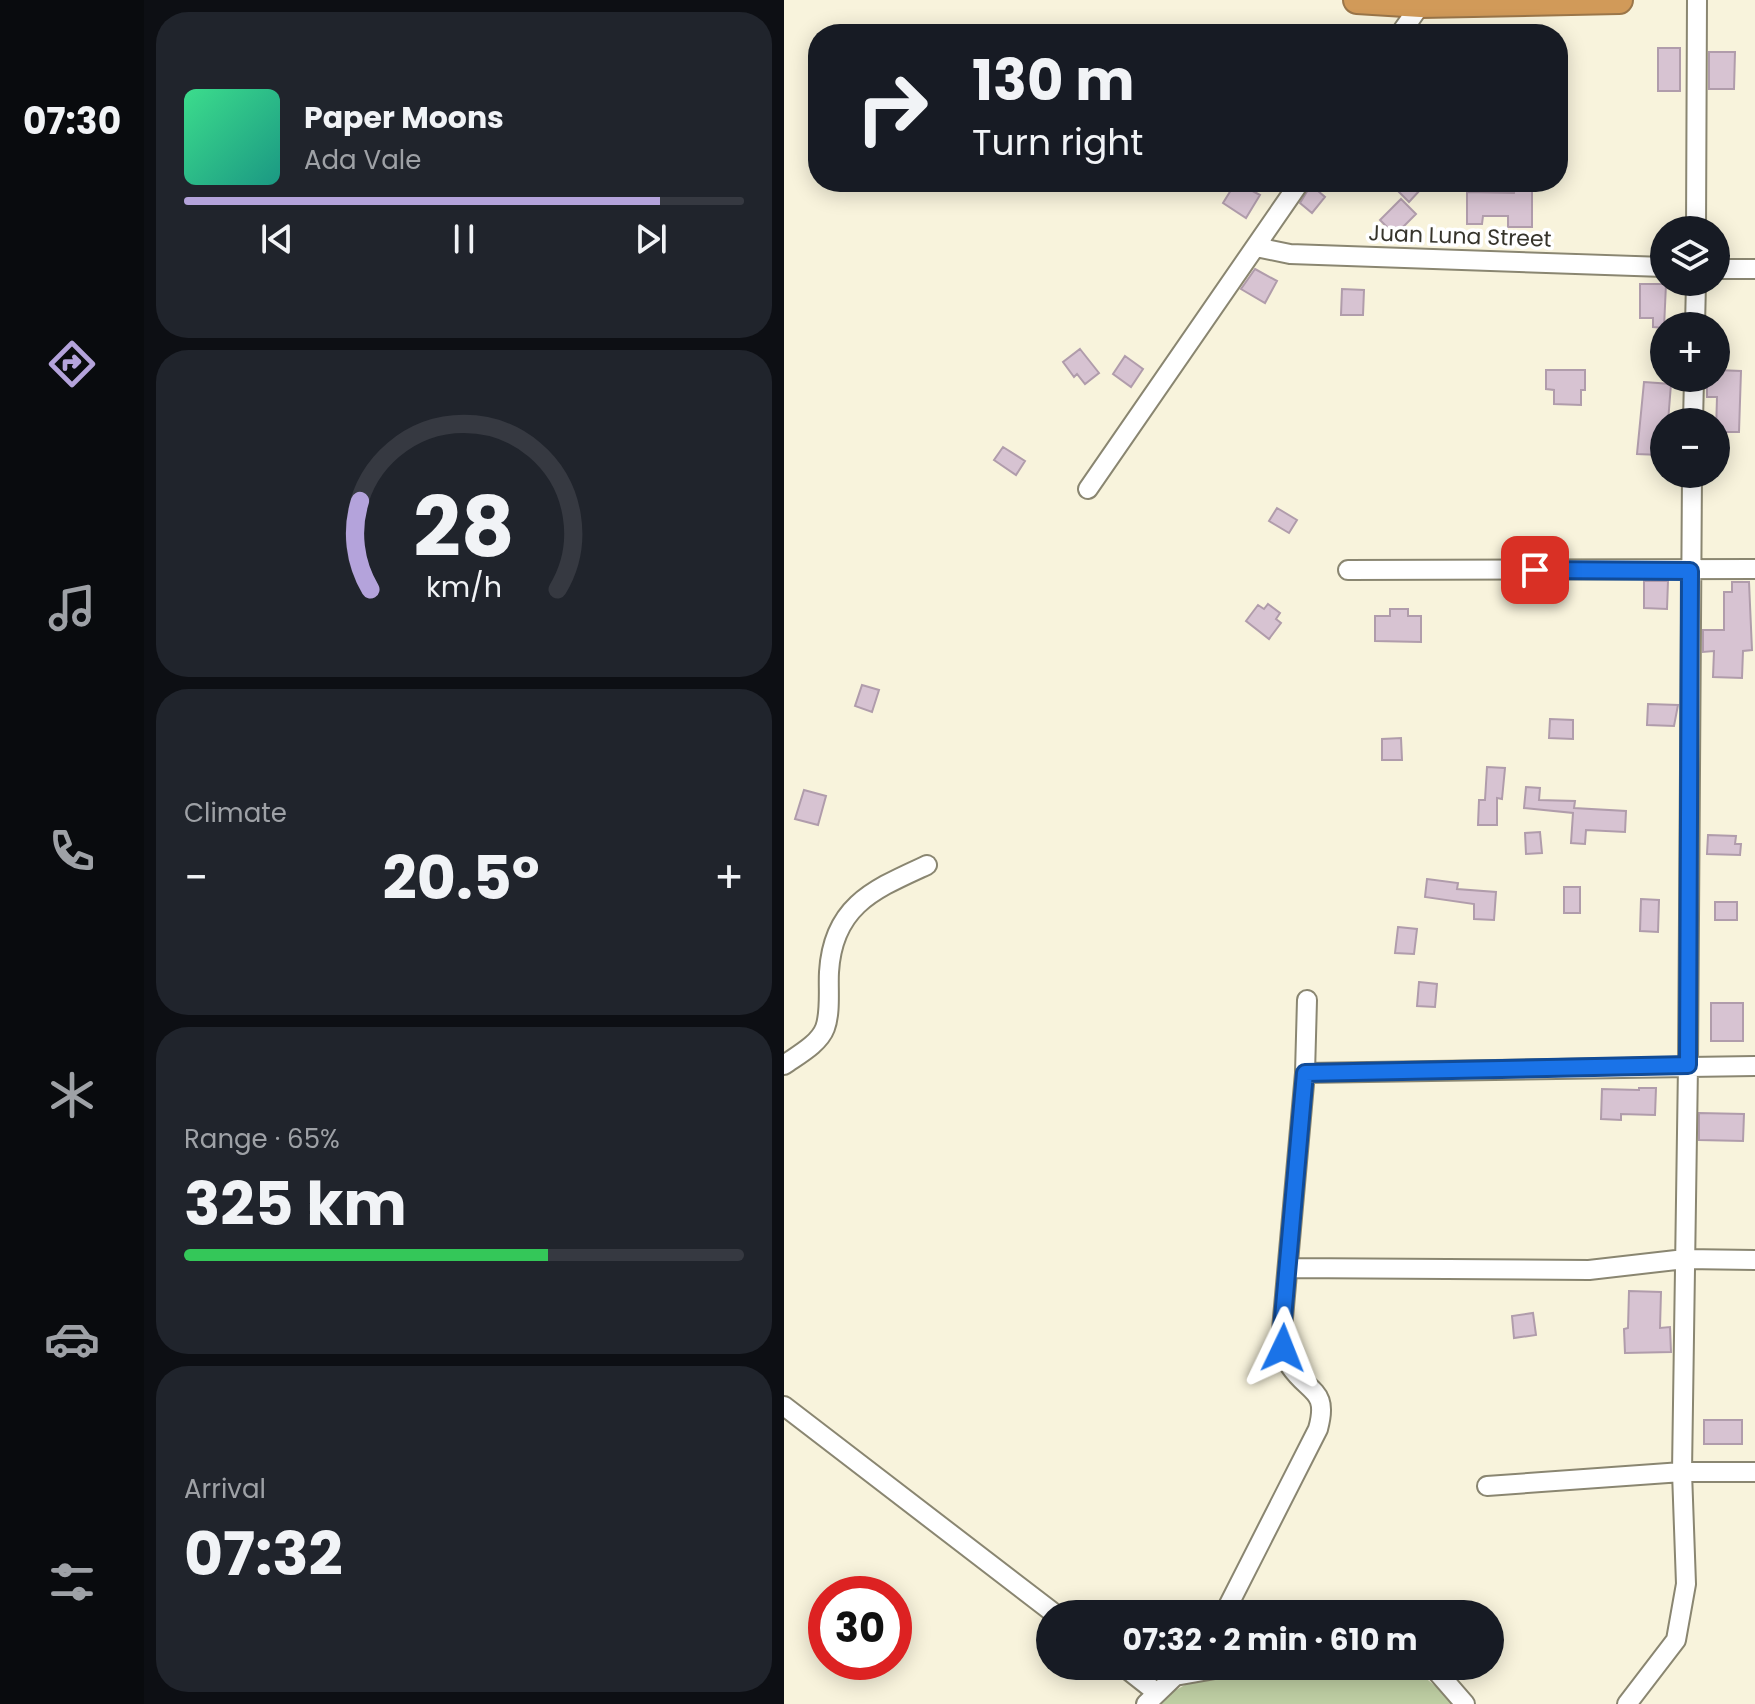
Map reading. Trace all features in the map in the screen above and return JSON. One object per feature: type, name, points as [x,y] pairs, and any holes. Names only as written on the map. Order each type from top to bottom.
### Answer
[{"type":"highway","points":[[1357,0],[1421,4],[1619,0]]},
{"type":"street","points":[[1696,216],[1697,0]]},
{"type":"street","points":[[1407,24],[1421,4]]},
{"type":"street","points":[[1088,489],[1293,192]]},
{"type":"street","name":"Juan Luna Street","points":[[1256,247],[1290,254],[1650,267]]},
{"type":"street","points":[[1730,269],[1755,269]]},
{"type":"street","points":[[1627,1704],[1676,1640],[1686,1584],[1682,1472],[1692,488]]},
{"type":"street","points":[[1348,570],[1755,569]]},
{"type":"street","points":[[784,1065],[815,1042],[825,1027],[829,967],[840,926],[873,889],[927,865]]},
{"type":"street","points":[[1231,1600],[1318,1429],[1323,1412],[1322,1401],[1289,1364],[1283,1348],[1282,1329],[1305,1073],[1307,1000]]},
{"type":"street","points":[[1305,1073],[1755,1066]]},
{"type":"street","points":[[1289,1268],[1589,1270],[1685,1259],[1755,1260]]},
{"type":"street","points":[[784,1406],[1037,1600]]},
{"type":"street","points":[[1487,1486],[1682,1472],[1755,1472]]},
{"type":"street","points":[[1135,1680],[1151,1698],[1171,1680]]},
{"type":"street","points":[[1444,1680],[1465,1704]]},
{"type":"green space","points":[[1194,1680],[1428,1680],[1457,1704],[1151,1704]]},
{"type":"building","points":[[1658,48],[1680,48],[1680,91],[1658,91]]},
{"type":"building","points":[[1709,52],[1735,52],[1734,89],[1709,89]]},
{"type":"building","points":[[1230,192],[1254,192],[1260,195],[1246,218],[1223,203]]},
{"type":"building","points":[[1307,192],[1319,192],[1325,197],[1312,213],[1300,203]]},
{"type":"building","points":[[1399,192],[1418,192],[1409,202]]},
{"type":"building","points":[[1467,192],[1532,192],[1532,227],[1508,227],[1508,216],[1483,216],[1482,224],[1467,224]]},
{"type":"building","points":[[1401,199],[1416,214],[1395,235],[1380,220]]},
{"type":"building","points":[[1255,269],[1277,281],[1265,303],[1241,289]]},
{"type":"building","points":[[1640,284],[1650,284],[1650,296],[1665,296],[1665,312],[1650,312],[1650,318],[1640,318]]},
{"type":"building","points":[[1342,289],[1364,290],[1363,315],[1341,315]]},
{"type":"building","points":[[1080,349],[1099,373],[1085,384],[1077,374],[1074,377],[1063,362]]},
{"type":"building","points":[[1125,356],[1143,369],[1131,387],[1113,374]]},
{"type":"building","points":[[1546,370],[1585,370],[1581,405],[1554,404],[1554,390],[1546,389]]},
{"type":"building","points":[[1730,371],[1741,371],[1739,432],[1730,432],[1730,408],[1717,408],[1717,397],[1707,397],[1707,392],[1730,392]]},
{"type":"building","points":[[1644,382],[1650,382],[1650,392],[1670,392],[1669,408],[1650,408],[1650,455],[1637,454]]},
{"type":"building","points":[[1003,447],[1025,461],[1016,475],[994,460]]},
{"type":"building","points":[[1277,508],[1297,520],[1289,533],[1269,521]]},
{"type":"building","points":[[1644,581],[1668,581],[1667,609],[1644,608]]},
{"type":"building","points":[[1732,582],[1749,582],[1752,650],[1743,651],[1742,678],[1713,677],[1714,651],[1703,652],[1703,630],[1724,630],[1724,592],[1732,592]]},
{"type":"building","points":[[1268,604],[1280,613],[1276,619],[1281,623],[1269,639],[1246,621],[1258,605],[1264,609]]},
{"type":"building","points":[[1390,609],[1408,609],[1408,616],[1421,616],[1421,642],[1375,641],[1375,616],[1390,616]]},
{"type":"building","points":[[862,685],[879,690],[872,712],[855,706]]},
{"type":"building","points":[[1648,704],[1678,705],[1674,726],[1647,725]]},
{"type":"building","points":[[1550,719],[1573,720],[1573,739],[1549,738]]},
{"type":"building","points":[[1401,738],[1402,760],[1382,760],[1382,739]]},
{"type":"building","points":[[1487,767],[1505,768],[1502,799],[1497,798],[1497,825],[1478,825],[1479,800],[1485,800]]},
{"type":"building","points":[[1526,787],[1540,788],[1539,800],[1575,801],[1574,808],[1626,811],[1625,832],[1586,830],[1585,844],[1571,843],[1573,813],[1524,808]]},
{"type":"building","points":[[804,790],[826,796],[818,825],[795,819]]},
{"type":"building","points":[[1540,832],[1542,853],[1526,854],[1525,833]]},
{"type":"building","points":[[1708,835],[1736,836],[1735,844],[1741,844],[1740,855],[1707,854]]},
{"type":"building","points":[[1427,879],[1458,883],[1457,889],[1496,892],[1494,920],[1474,919],[1474,904],[1425,897]]},
{"type":"building","points":[[1564,887],[1580,887],[1580,913],[1564,913]]},
{"type":"building","points":[[1641,899],[1659,900],[1658,932],[1640,931]]},
{"type":"building","points":[[1715,902],[1737,902],[1737,920],[1715,920]]},
{"type":"building","points":[[1398,927],[1417,929],[1414,954],[1395,953]]},
{"type":"building","points":[[1419,982],[1437,984],[1435,1007],[1417,1006]]},
{"type":"building","points":[[1711,1003],[1743,1003],[1743,1041],[1711,1041]]},
{"type":"building","points":[[1656,1088],[1655,1115],[1621,1114],[1621,1120],[1601,1119],[1602,1089]]},
{"type":"building","points":[[1699,1113],[1744,1114],[1743,1141],[1699,1140]]},
{"type":"building","points":[[1629,1291],[1661,1292],[1660,1328],[1670,1327],[1671,1352],[1625,1353],[1624,1329],[1628,1328]]},
{"type":"building","points":[[1533,1313],[1536,1335],[1514,1338],[1512,1316]]},
{"type":"building","points":[[1704,1420],[1742,1420],[1742,1444],[1704,1444]]},
{"type":"route","points":[[1283,1348],[1282,1329],[1305,1073],[1688,1065],[1690,571],[1535,570]]}]
